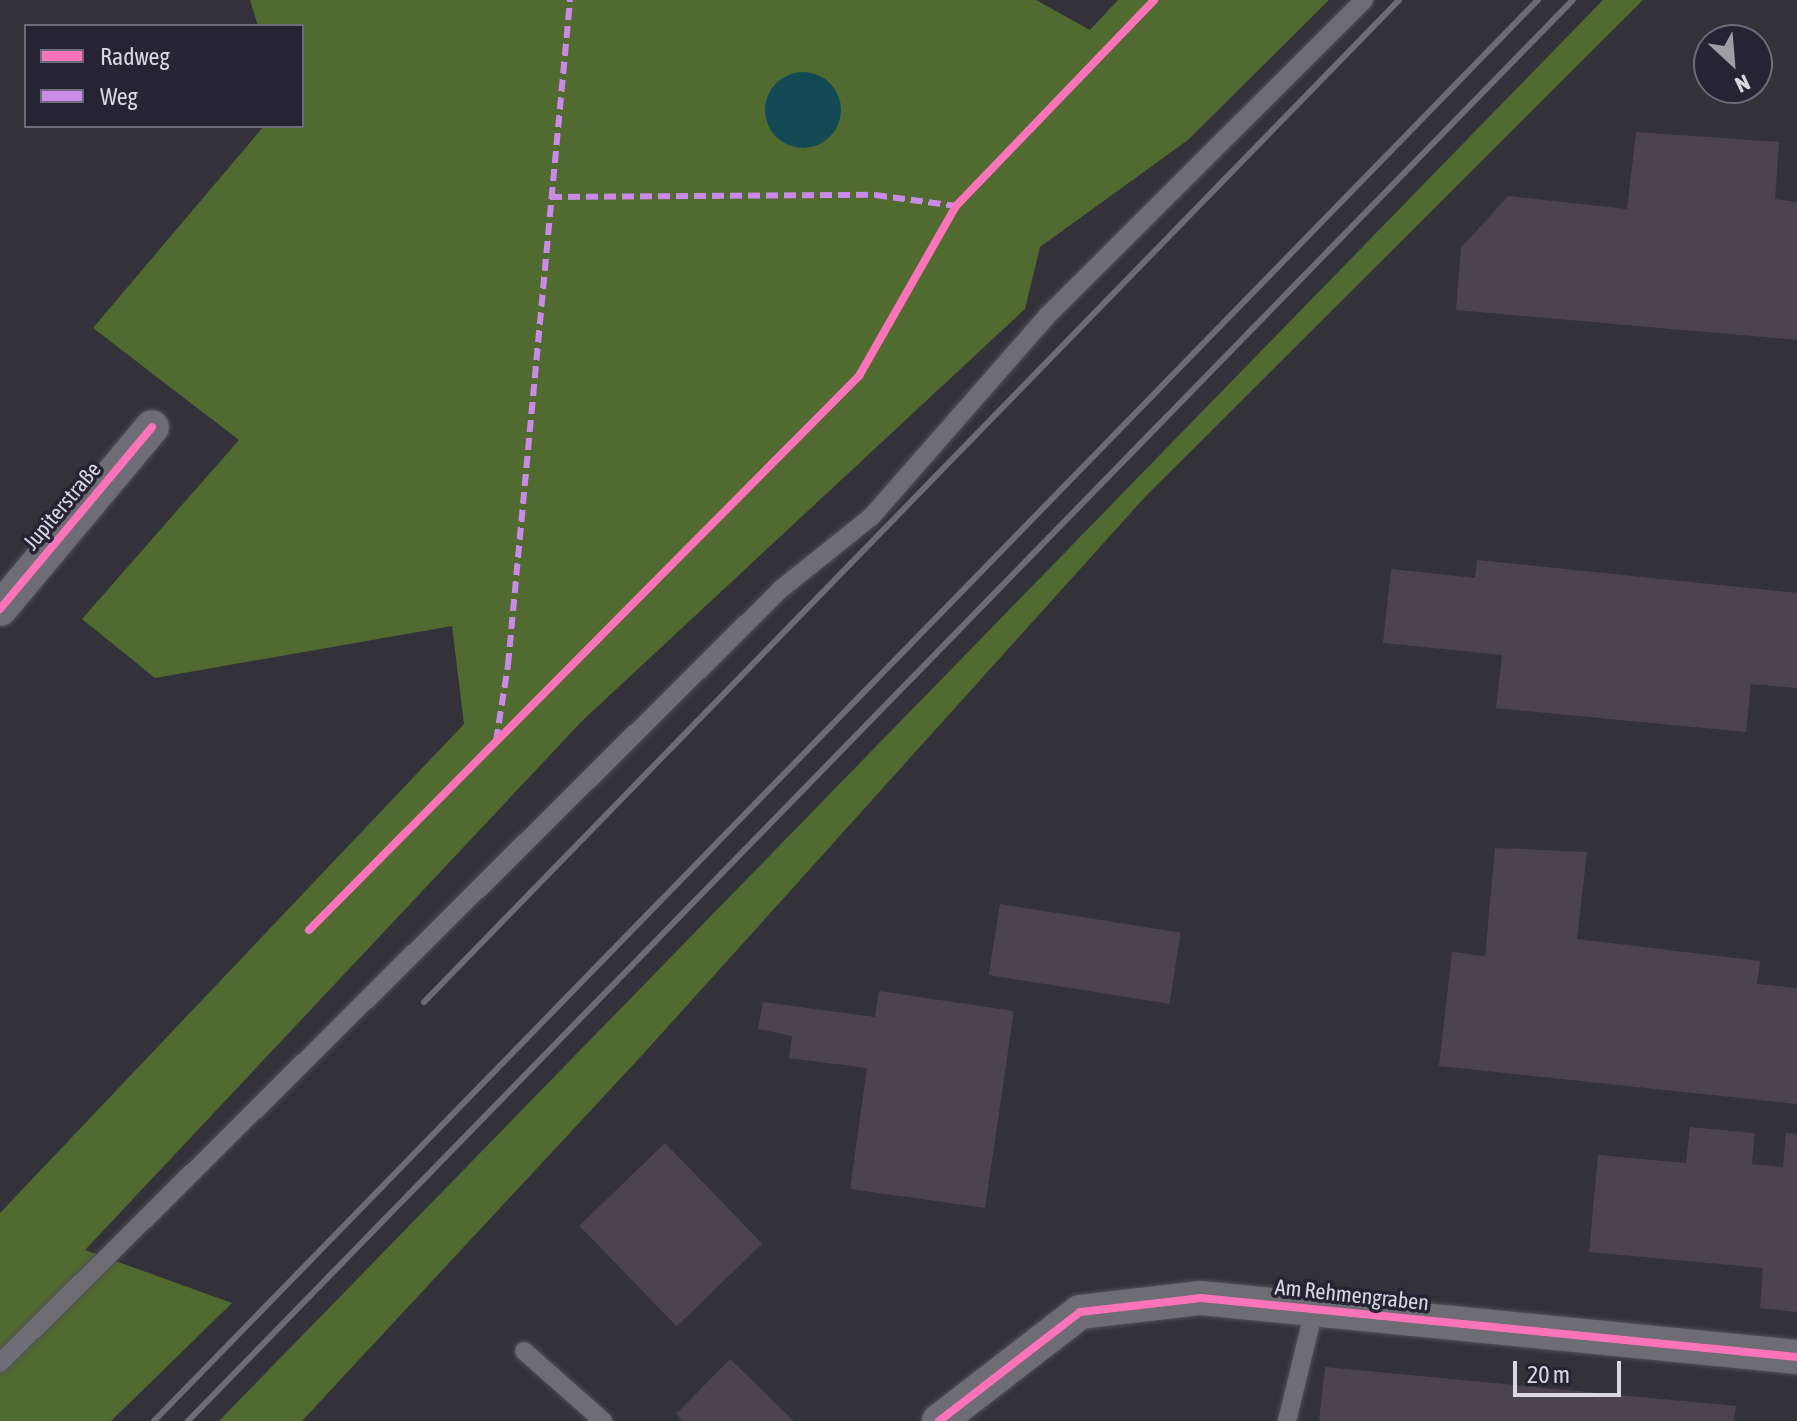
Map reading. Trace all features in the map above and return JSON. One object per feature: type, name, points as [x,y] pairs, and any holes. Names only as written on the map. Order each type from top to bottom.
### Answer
[{"type":"street","name":"Jupiterstraße","points":[[0,609],[152,427]]},
{"type":"street","name":"Am Rehmengraben","points":[[939,1421],[1080,1312],[1201,1298],[1797,1357]]},
{"type":"lane","points":[[0,1363],[781,589],[872,516],[1047,316],[1364,0]]},
{"type":"lane","points":[[1287,1421],[1314,1310]]},
{"type":"lane","points":[[524,1351],[603,1421]]},
{"type":"green space","points":[[250,0],[1036,0],[1090,30],[1118,0],[1329,0],[1188,140],[1040,247],[1025,309],[582,721],[85,1250],[232,1303],[111,1421],[0,1421],[0,1213],[464,724],[452,626],[155,678],[82,619],[239,440],[93,328],[262,128],[304,128],[304,24],[257,24]]},
{"type":"green space","points":[[1603,0],[1643,0],[1145,497],[645,1052],[302,1421],[219,1421]]},
{"type":"water","points":[[803,72],[818,75],[830,83],[838,95],[841,110],[838,125],[830,137],[818,145],[803,148],[788,145],[776,137],[768,125],[765,110],[768,95],[776,83],[788,75]]},
{"type":"building","points":[[1636,132],[1779,142],[1775,199],[1797,202],[1797,340],[1456,310],[1461,248],[1508,196],[1627,209]]},
{"type":"building","points":[[1477,560],[1797,593],[1797,688],[1751,684],[1746,732],[1496,708],[1502,655],[1383,643],[1391,569],[1475,578]]},
{"type":"building","points":[[1495,848],[1587,852],[1577,939],[1760,961],[1757,984],[1797,988],[1797,1104],[1439,1066],[1452,952],[1485,956]]},
{"type":"building","points":[[1000,904],[1181,933],[1169,1004],[989,975]]},
{"type":"building","points":[[879,991],[1014,1011],[985,1208],[850,1189],[867,1068],[789,1058],[792,1036],[758,1029],[763,1002],[875,1017]]},
{"type":"building","points":[[1690,1127],[1755,1133],[1752,1164],[1783,1167],[1786,1133],[1797,1134],[1797,1312],[1760,1308],[1763,1268],[1589,1252],[1598,1155],[1686,1163]]},
{"type":"building","points":[[665,1143],[762,1244],[677,1326],[579,1226]]},
{"type":"building","points":[[730,1359],[794,1421],[683,1421],[676,1414]]},
{"type":"building","points":[[1325,1367],[1736,1406],[1734,1421],[1319,1421]]},
{"type":"railway","points":[[424,1002],[1399,0]]},
{"type":"railway","points":[[154,1421],[1538,0]]},
{"type":"railway","points":[[188,1421],[1573,0]]},
{"type":"marked path","points":[[496,741],[508,665],[570,0]]},
{"type":"marked path","points":[[550,197],[875,195],[956,206]]},
{"type":"cycle path","points":[[309,930],[859,376],[956,206],[1154,0]]},
{"type":"cycle path","points":[[0,609],[152,427]]},
{"type":"cycle path","points":[[939,1421],[1080,1312],[1201,1298],[1797,1357]]}]
